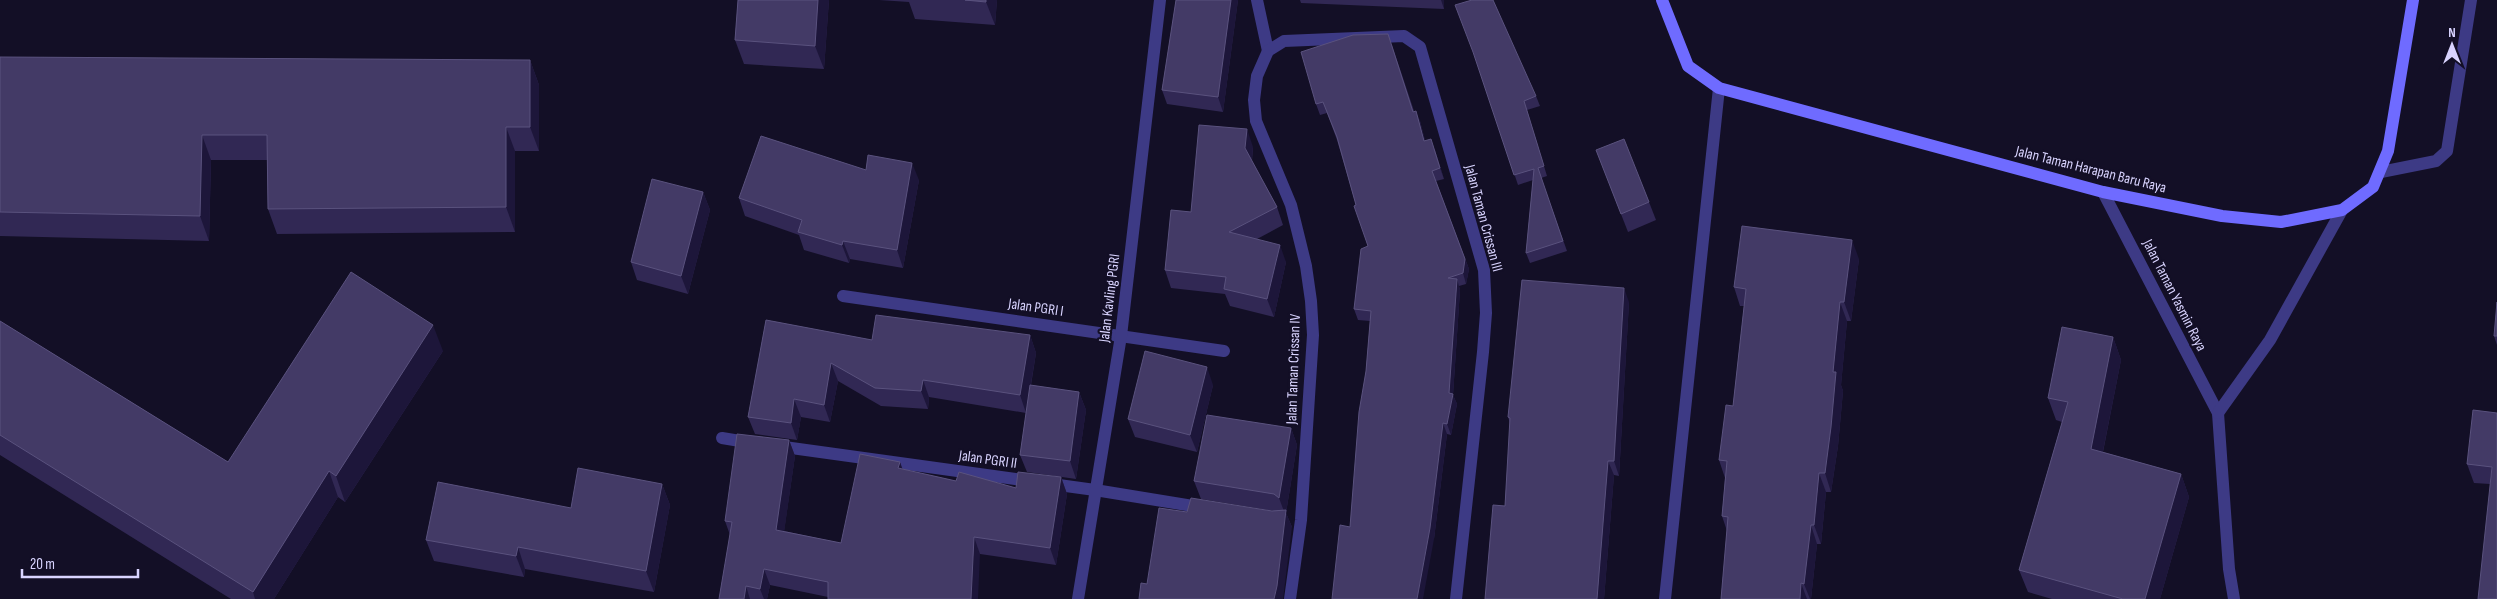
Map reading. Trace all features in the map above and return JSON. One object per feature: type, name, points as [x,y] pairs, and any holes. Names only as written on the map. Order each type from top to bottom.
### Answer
[{"type":"street","name":"Jalan Kavling PGRI","points":[[1078,599],[1121,336],[1160,0]]},
{"type":"street","points":[[1257,0],[1268,51]]},
{"type":"street","name":"Jalan Taman Harapan Baru Raya","points":[[1662,0],[1688,66],[1719,88],[2103,192],[2222,216],[2281,222],[2342,210],[2373,187],[2381,172],[2388,151],[2413,0]]},
{"type":"street","points":[[2381,172],[2436,161],[2447,152],[2472,0]]},
{"type":"street","name":"Jalan Taman Crissan III","points":[[1268,51],[1284,41],[1404,36],[1420,47],[1484,270],[1486,314],[1483,352],[1456,599]]},
{"type":"street","name":"Jalan Taman Crissan IV","points":[[1268,51],[1257,76],[1254,100],[1256,121],[1291,205],[1306,266],[1313,335],[1301,520],[1290,599]]},
{"type":"street","points":[[1665,599],[1719,88]]},
{"type":"street","name":"Jalan Taman Yasmin Raya","points":[[2103,192],[2218,413],[2229,569],[2234,599]]},
{"type":"street","points":[[2218,413],[2270,340],[2342,210]]},
{"type":"street","name":"Jalan PGRI I","points":[[843,296],[1224,351]]},
{"type":"street","name":"Jalan PGRI II","points":[[722,438],[1096,490],[1221,511]]},
{"type":"building","points":[[738,0],[818,0],[815,46],[735,40]]},
{"type":"building","points":[[965,0],[986,0],[986,2]]},
{"type":"building","points":[[1176,0],[1231,0],[1218,97],[1162,90]]},
{"type":"building","points":[[1472,0],[1493,0],[1536,96],[1524,101],[1544,166],[1538,168],[1563,241],[1526,253],[1534,169],[1514,175],[1473,52],[1455,5]]},
{"type":"building","points":[[1388,34],[1413,112],[1416,111],[1424,141],[1431,139],[1440,168],[1432,171],[1465,259],[1463,273],[1448,278],[1457,279],[1449,393],[1453,394],[1447,424],[1443,423],[1430,528],[1417,599],[1332,599],[1340,525],[1350,527],[1359,412],[1366,371],[1371,311],[1354,309],[1361,249],[1368,246],[1354,206],[1356,205],[1337,137],[1323,102],[1316,104],[1301,52],[1353,35]]},
{"type":"building","points":[[0,57],[530,60],[530,127],[506,127],[506,207],[268,209],[267,135],[202,135],[200,216],[0,212]]},
{"type":"building","points":[[1199,125],[1247,129],[1245,148],[1277,207],[1229,232],[1280,245],[1267,299],[1224,289],[1226,277],[1165,270],[1171,210],[1191,212]]},
{"type":"building","points":[[761,136],[866,170],[868,155],[912,163],[897,250],[843,241],[842,245],[798,232],[802,220],[739,198]]},
{"type":"building","points":[[1624,139],[1649,202],[1621,214],[1596,150]]},
{"type":"building","points":[[652,179],[703,192],[681,276],[631,262]]},
{"type":"building","points":[[1742,226],[1852,240],[1844,302],[1840,302],[1833,372],[1836,372],[1825,473],[1819,473],[1814,525],[1811,525],[1804,584],[1801,583],[1800,599],[1721,599],[1728,517],[1722,516],[1727,461],[1719,460],[1726,405],[1733,406],[1746,289],[1734,287]]},
{"type":"building","points":[[351,272],[433,325],[336,476],[329,471],[253,592],[0,435],[0,321],[228,462]]},
{"type":"building","points":[[1522,280],[1624,288],[1614,461],[1608,461],[1597,599],[1485,599],[1493,505],[1505,506],[1510,418],[1508,417]]},
{"type":"building","points":[[2497,302],[2497,336],[2494,336]]},
{"type":"building","points":[[876,315],[1030,335],[1020,395],[923,380],[921,391],[875,388],[831,363],[824,405],[794,399],[791,423],[748,417],[766,320],[872,340]]},
{"type":"building","points":[[2062,327],[2113,337],[2091,449],[2181,474],[2145,599],[2123,599],[2019,570],[2068,402],[2048,398]]},
{"type":"building","points":[[1145,351],[1207,367],[1190,435],[1128,419]]},
{"type":"building","points":[[1030,385],[1079,392],[1070,461],[1020,455]]},
{"type":"building","points":[[2473,410],[2497,413],[2497,599],[2478,599],[2492,467],[2467,464]]},
{"type":"building","points":[[1207,415],[1291,428],[1279,498],[1274,494],[1194,481]]},
{"type":"building","points":[[737,434],[789,440],[776,530],[841,543],[860,454],[900,462],[898,468],[956,481],[959,472],[1016,488],[1018,472],[1061,477],[1050,548],[974,537],[971,599],[828,599],[828,582],[764,569],[760,589],[746,586],[744,599],[719,599],[732,522],[725,521]]},
{"type":"building","points":[[578,468],[662,484],[646,571],[518,547],[516,556],[426,540],[438,482],[571,508]]},
{"type":"building","points":[[1191,498],[1272,511],[1286,510],[1274,599],[1139,599],[1141,583],[1147,584],[1159,508],[1187,512]]}]
